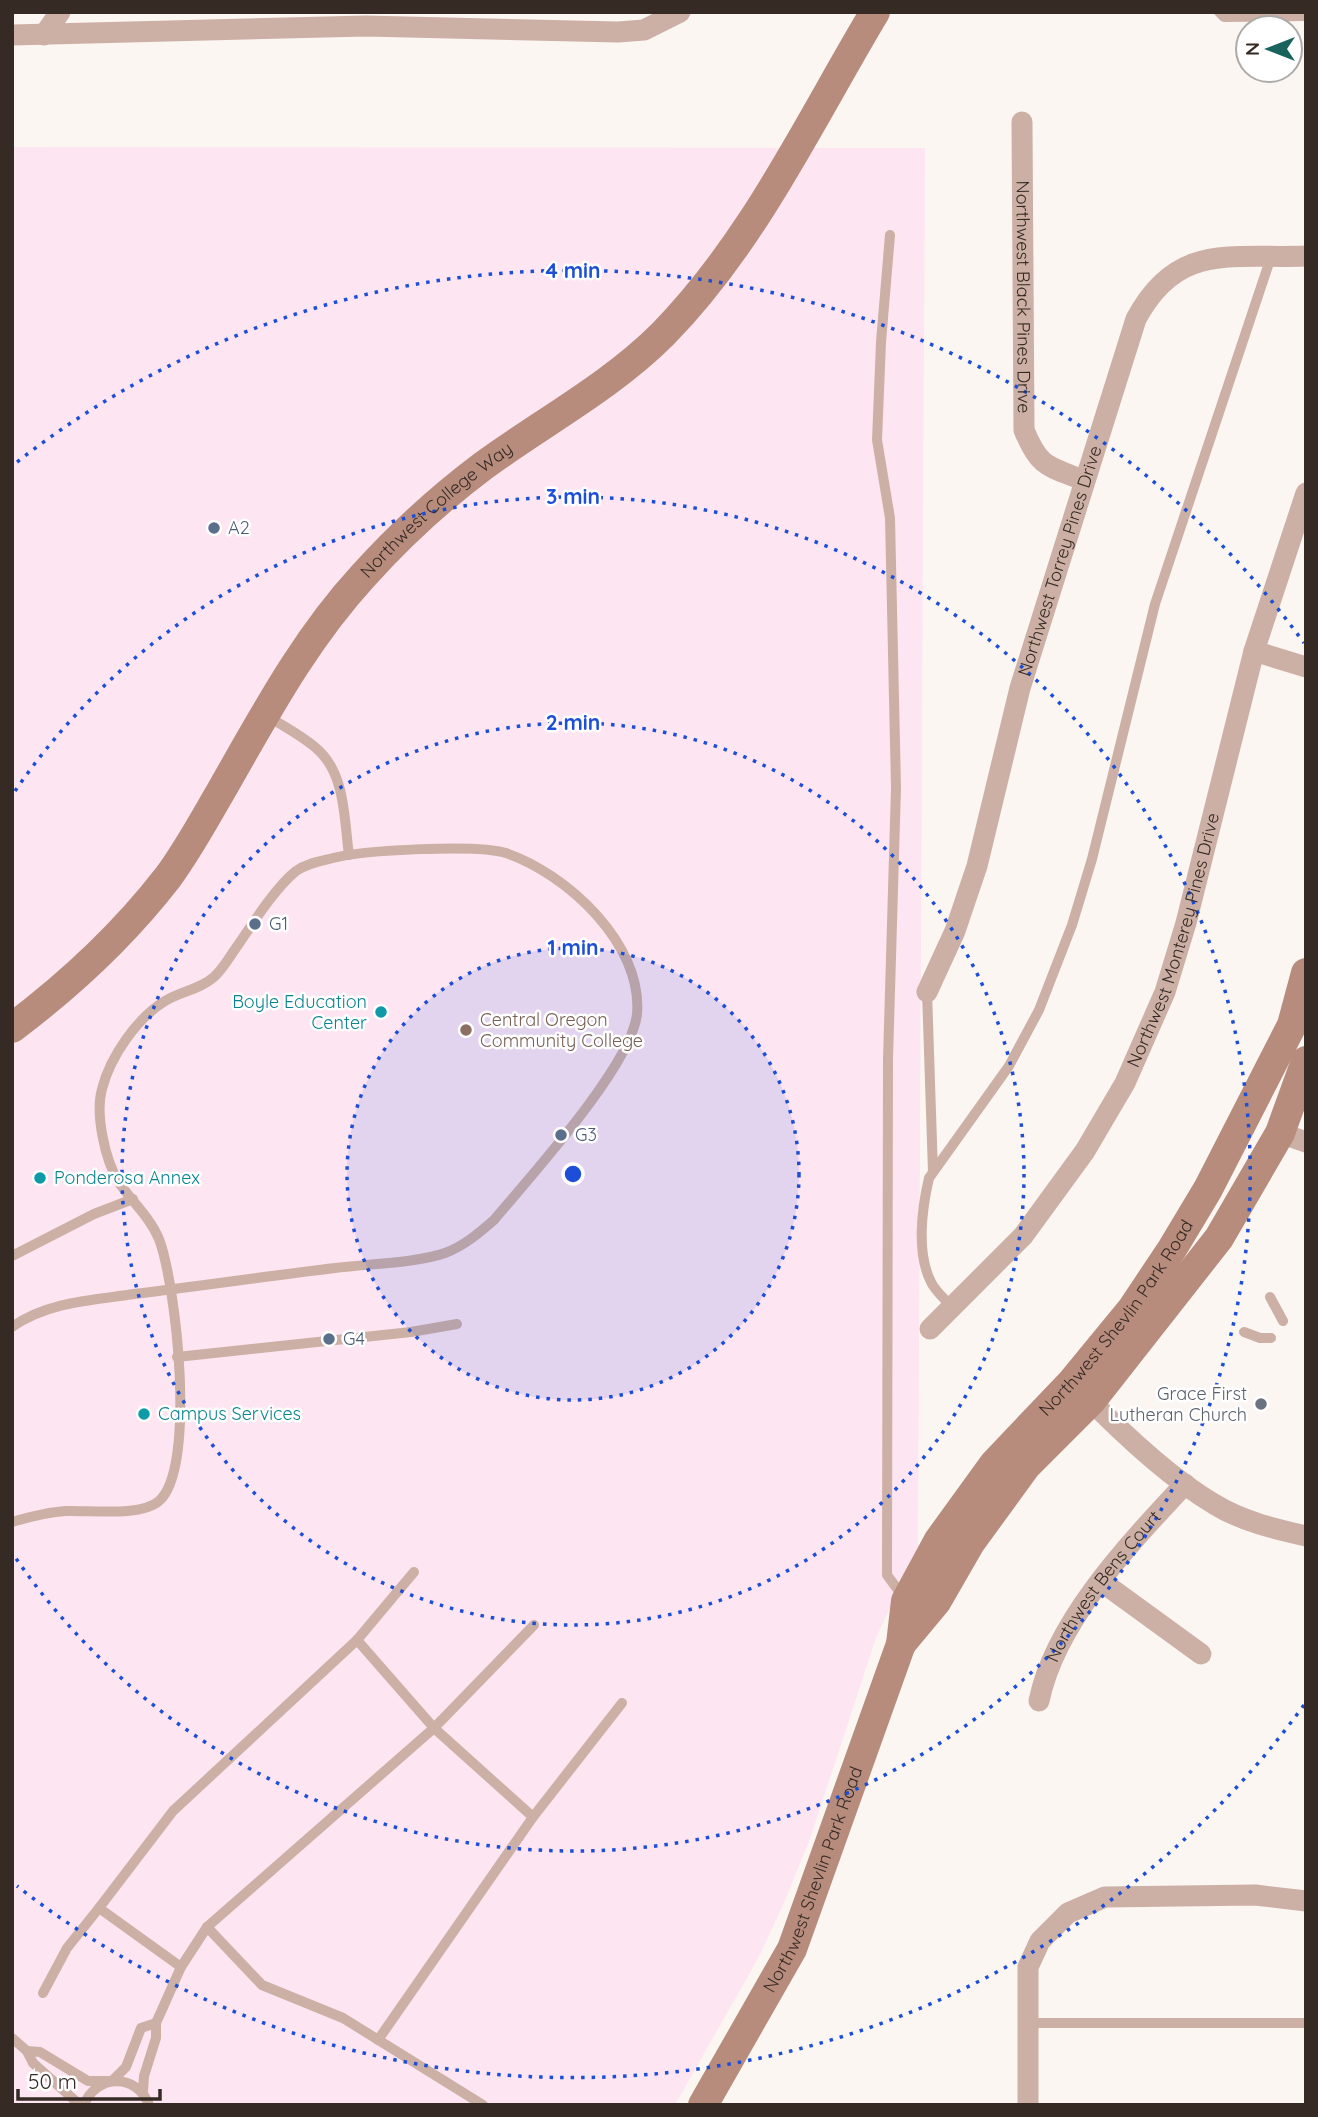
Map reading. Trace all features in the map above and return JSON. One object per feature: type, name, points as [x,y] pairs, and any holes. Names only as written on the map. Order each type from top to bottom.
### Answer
[{"type":"main road","name":"Northwest College Way","points":[[12,1028],[113,940],[169,876],[301,655],[362,577],[425,513],[483,467],[596,390],[661,335],[713,278],[774,186],[876,12]]},
{"type":"main road","name":"Northwest Shevlin Park Road","points":[[703,2105],[792,1949],[901,1644],[906,1601],[939,1540],[994,1464],[1082,1392],[1208,1189],[1292,1025],[1306,973]]},
{"type":"main road","name":"Northwest Shevlin Park Road","points":[[901,1644],[936,1602],[970,1543],[1082,1392],[1219,1238],[1293,1137],[1306,1061]]},
{"type":"street","points":[[44,34],[60,12]]},
{"type":"street","points":[[12,35],[371,19],[618,32],[645,30],[680,12]]},
{"type":"street","name":"Northwest Black Pines Drive","points":[[1022,122],[1024,430],[1034,455],[1047,466],[1083,480]]},
{"type":"street","name":"Northwest Torrey Pines Drive","points":[[927,992],[955,931],[977,866],[1020,688],[1083,480],[1136,319],[1148,296],[1178,268],[1201,259],[1306,256]]},
{"type":"street","name":"Northwest Monterey Pines Drive","points":[[930,1329],[1023,1236],[1085,1151],[1125,1083],[1165,992],[1186,923],[1254,651],[1306,493]]},
{"type":"street","points":[[1254,651],[1306,667]]},
{"type":"street","points":[[1082,1392],[1185,1484],[1215,1505],[1261,1525],[1306,1536]]},
{"type":"street","name":"Northwest Bens Court","points":[[1039,1701],[1049,1666],[1059,1646],[1102,1582],[1137,1536],[1185,1484]]},
{"type":"street","points":[[1102,1582],[1201,1654]]},
{"type":"street","points":[[1028,2105],[1028,1967],[1040,1941],[1068,1913],[1105,1897],[1255,1895],[1306,1901]]},
{"type":"lane","points":[[1219,12],[1224,17],[1306,16]]},
{"type":"lane","points":[[890,235],[881,342],[877,440],[890,518],[896,788],[888,1073],[887,1575],[906,1601]]},
{"type":"lane","points":[[952,1307],[931,1283],[923,1258],[925,1194],[933,1172],[1009,1066],[1039,1010],[1072,925],[1092,859],[1155,604],[1270,257]]},
{"type":"lane","points":[[265,715],[317,748],[333,769],[342,798],[349,855]]},
{"type":"lane","points":[[12,1327],[44,1310],[68,1304],[170,1290],[401,1260],[444,1253],[473,1238],[494,1220],[617,1064],[637,1016],[633,973],[620,942],[554,876],[504,852],[453,847],[349,855],[310,864],[295,872],[255,920],[218,974],[202,987],[166,1000],[134,1031],[115,1056],[101,1091],[102,1120],[109,1157],[117,1180],[157,1234],[170,1290],[181,1435],[171,1485],[160,1500],[147,1508],[62,1511],[12,1522]]},
{"type":"lane","points":[[927,992],[933,1172]]},
{"type":"lane","points":[[12,1256],[94,1214],[132,1199]]},
{"type":"lane","points":[[1270,1297],[1283,1321]]},
{"type":"lane","points":[[177,1357],[411,1332],[457,1324]]},
{"type":"lane","points":[[1244,1332],[1260,1338],[1270,1338]]},
{"type":"lane","points":[[43,1993],[67,1948],[173,1811],[357,1640],[414,1572]]},
{"type":"lane","points":[[149,2101],[144,2076],[156,2038],[156,2023],[181,1967],[207,1927],[434,1728],[534,1625]]},
{"type":"lane","points":[[357,1640],[434,1728],[533,1817]]},
{"type":"lane","points":[[378,2040],[533,1817],[622,1703]]},
{"type":"lane","points":[[99,1908],[181,1967]]},
{"type":"lane","points":[[207,1927],[262,1985],[343,2018],[483,2105]]},
{"type":"lane","points":[[12,2038],[27,2051],[33,2063],[82,2105],[92,2090],[112,2081],[126,2067],[141,2028],[156,2023]]},
{"type":"lane","points":[[1028,2023],[1306,2023]]},
{"type":"lane","points":[[27,2051],[40,2052],[88,2081],[129,2083],[149,2101]]},
{"type":"shaded area","name":"Central Oregon Community College","points":[[12,147],[925,148],[918,1548],[876,1638],[810,1839],[787,1896],[760,1955],[675,2105],[12,2105]]},
{"type":"place","name":"A2","points":[[214,528]]},
{"type":"place","name":"G1","points":[[255,924]]},
{"type":"place","name":"Boyle Education Center","points":[[381,1012]]},
{"type":"place","name":"Central Oregon Community College","points":[[466,1030]]},
{"type":"place","name":"G3","points":[[561,1135]]},
{"type":"place","name":"Ponderosa Annex","points":[[40,1178]]},
{"type":"place","name":"G4","points":[[329,1339]]},
{"type":"place","name":"Grace First Lutheran Church","points":[[1261,1404]]},
{"type":"place","name":"Campus Services","points":[[144,1414]]}]
